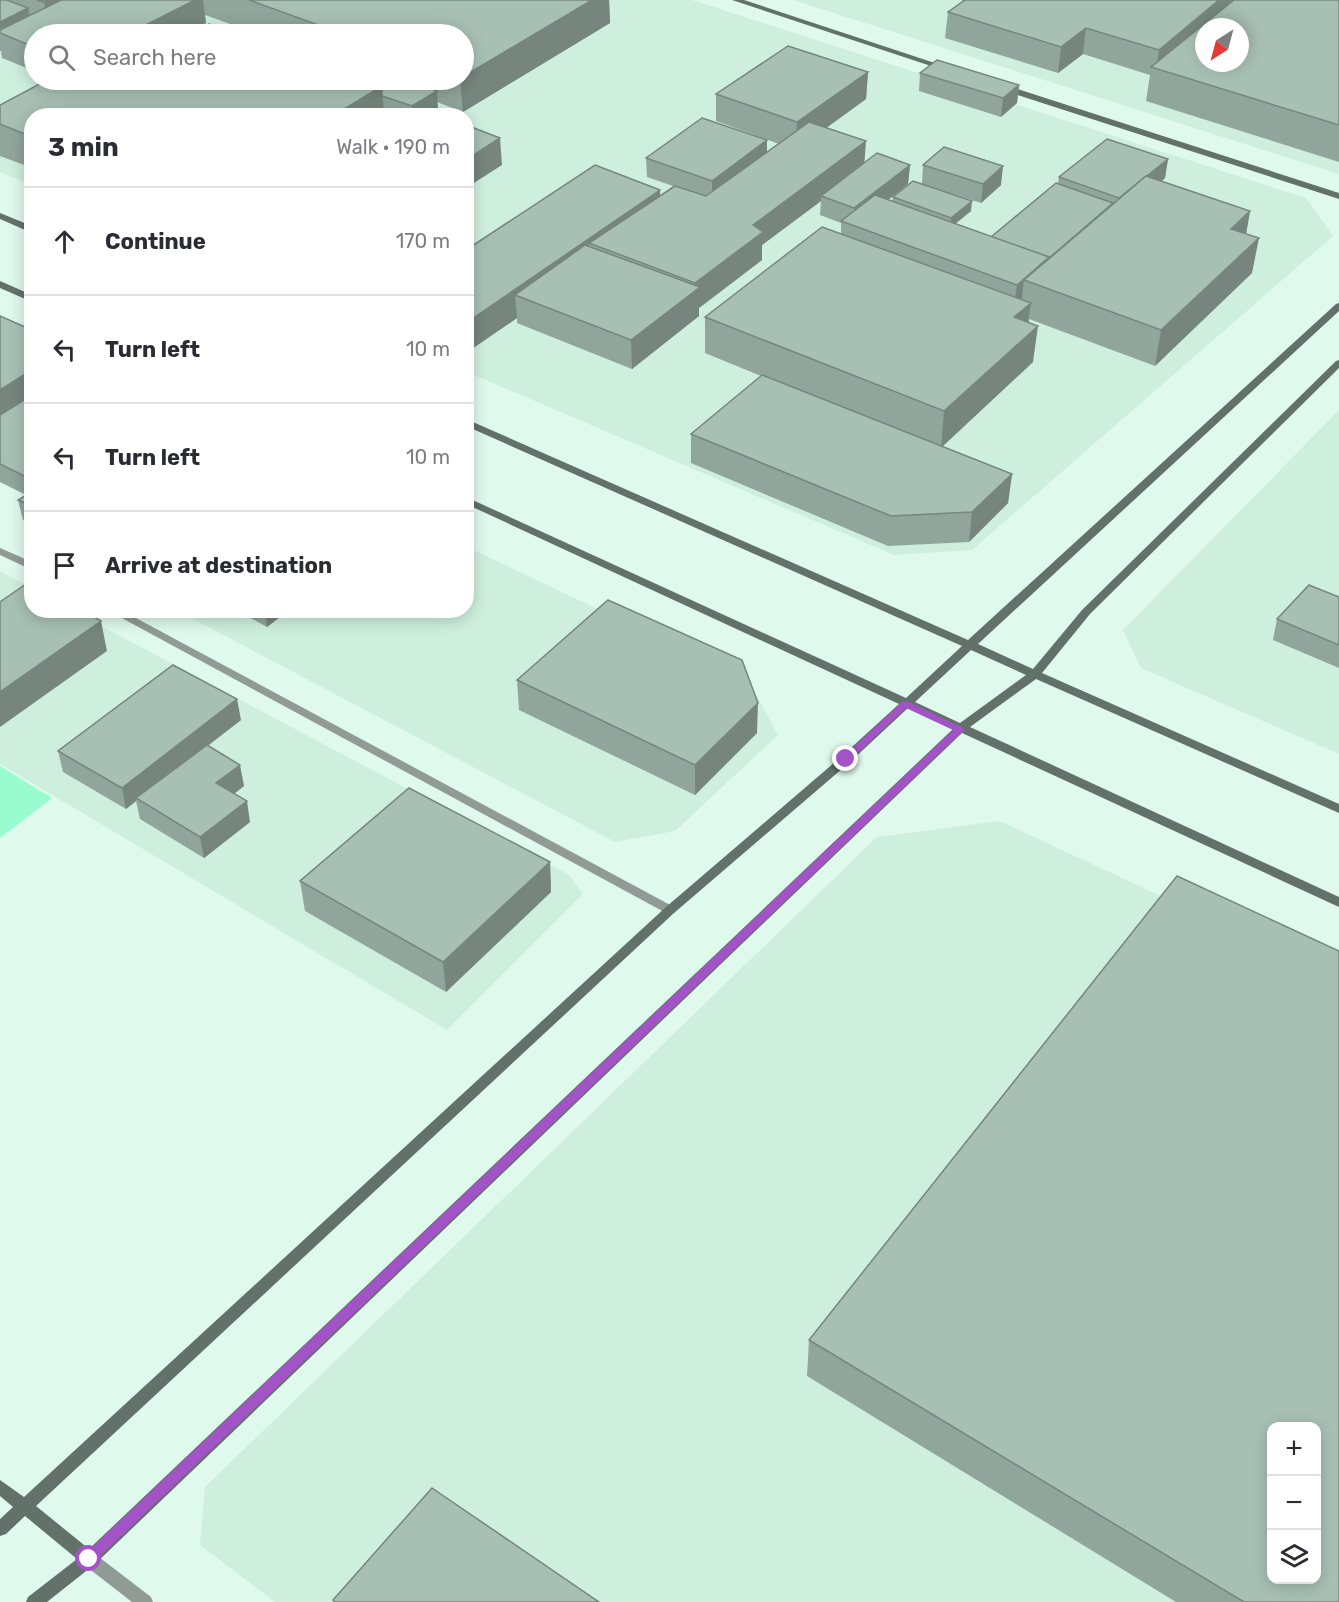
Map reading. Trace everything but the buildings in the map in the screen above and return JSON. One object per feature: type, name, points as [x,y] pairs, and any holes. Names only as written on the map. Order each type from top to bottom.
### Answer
[{"type":"street","points":[[736,0],[952,70]]},
{"type":"street","points":[[998,85],[1339,196]]},
{"type":"street","points":[[0,216],[24,226]]},
{"type":"street","points":[[0,284],[24,295]]},
{"type":"street","points":[[0,1529],[670,910],[846,759],[1339,306]]},
{"type":"street","points":[[34,1602],[89,1559],[960,729],[1035,674],[1086,612],[1339,363]]},
{"type":"street","points":[[474,426],[1339,808]]},
{"type":"street","points":[[474,504],[1339,902]]},
{"type":"street","points":[[0,551],[24,563]]},
{"type":"street","points":[[127,618],[670,910]]},
{"type":"street","points":[[0,1487],[145,1602]]},
{"type":"shaded area","points":[[0,0],[692,0],[1306,198],[1333,236],[972,550],[894,555],[474,375],[474,108],[24,108],[24,182],[0,172]]},
{"type":"shaded area","points":[[793,0],[1339,0],[1339,174]]},
{"type":"shaded area","points":[[1339,410],[1339,754],[1141,668],[1123,630]]},
{"type":"shaded area","points":[[474,550],[748,680],[778,735],[675,831],[615,842],[191,618],[474,618]]},
{"type":"shaded area","points":[[0,571],[24,584],[24,618],[86,618],[568,874],[583,894],[447,1030],[0,764]]},
{"type":"shaded area","points":[[1000,821],[1339,979],[1339,1602],[275,1602],[200,1545],[205,1487],[877,837]]},
{"type":"green space","points":[[0,766],[52,798],[0,838]]},
{"type":"route","points":[[89,1559],[960,729],[905,704],[846,759]]}]
